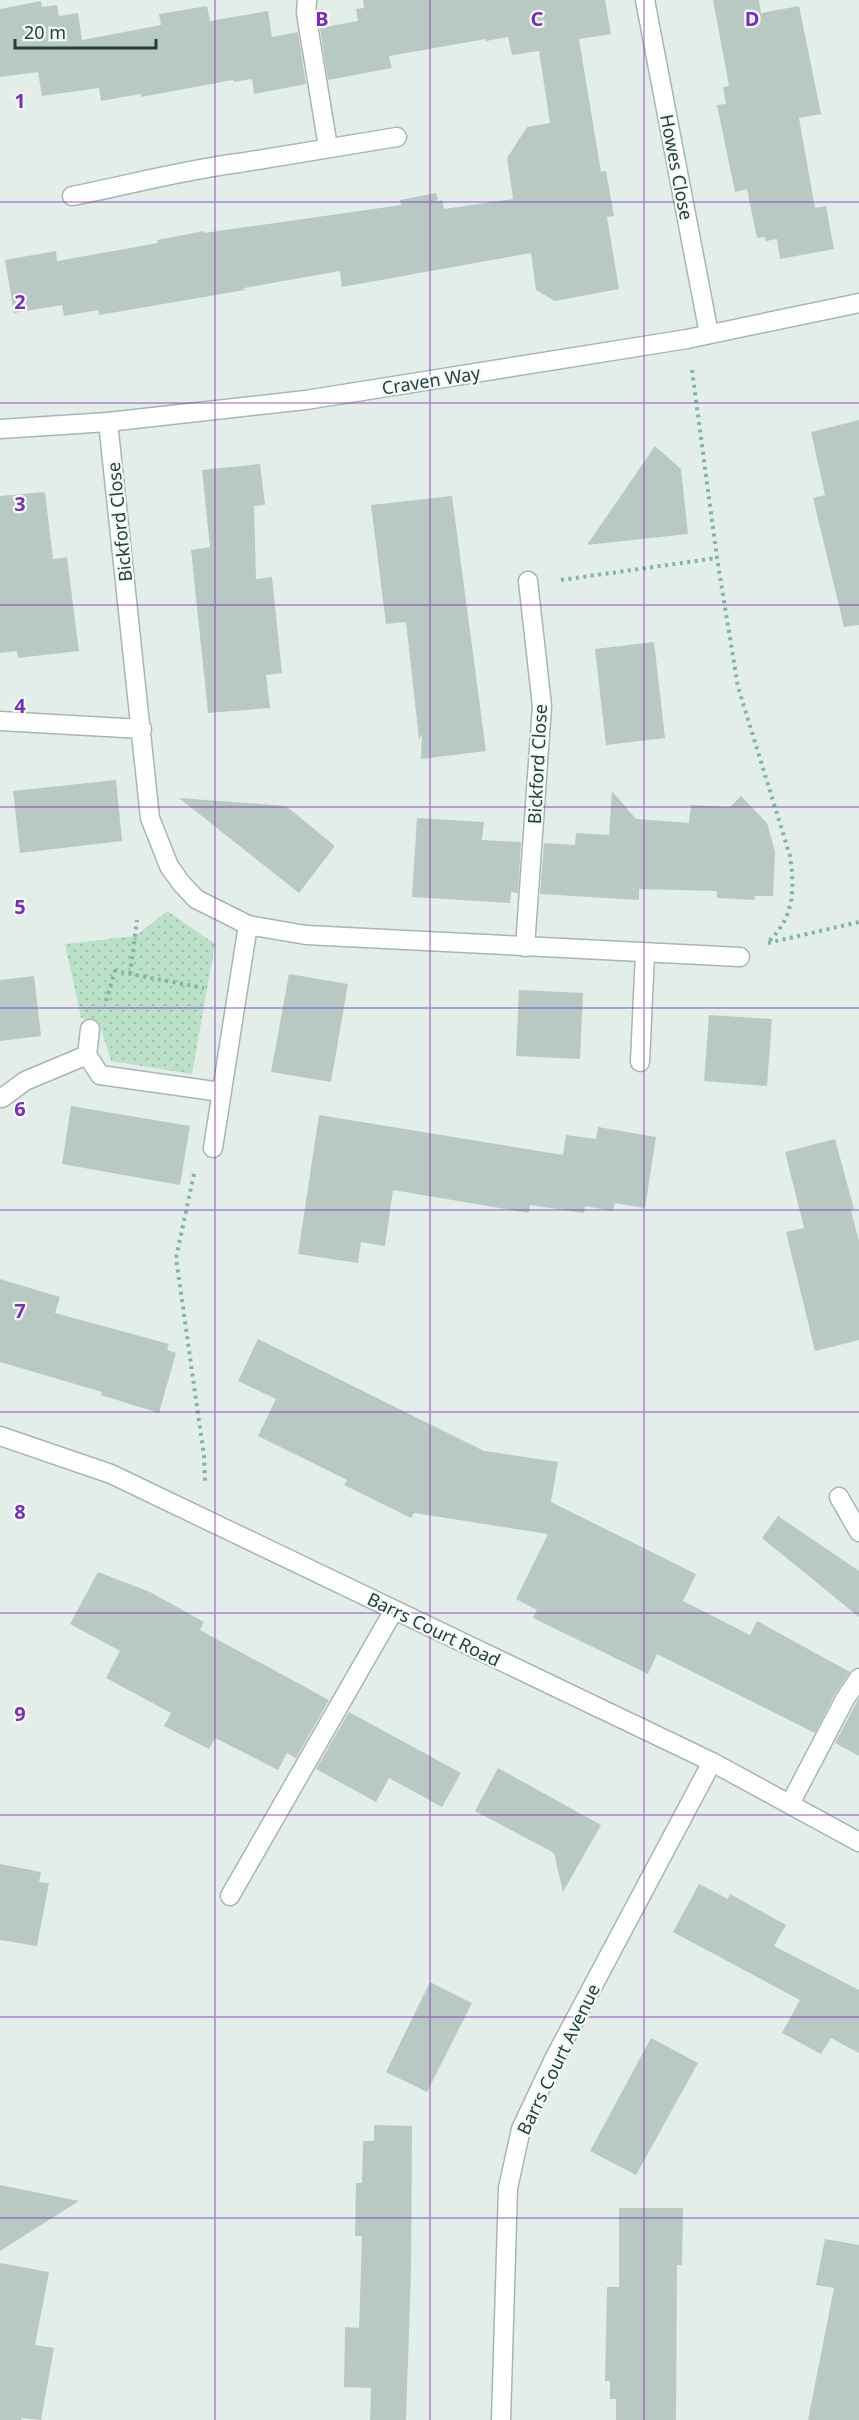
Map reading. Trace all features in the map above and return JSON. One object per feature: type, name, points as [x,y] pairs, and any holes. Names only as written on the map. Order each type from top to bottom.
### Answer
[{"type":"street","points":[[307,0],[306,13],[328,147]]},
{"type":"street","name":"Howes Close","points":[[645,0],[709,334]]},
{"type":"street","points":[[72,196],[193,169],[397,136]]},
{"type":"street","name":"Craven Way","points":[[0,429],[108,422],[306,400],[687,339],[859,303]]},
{"type":"street","name":"Bickford Close","points":[[108,422],[150,818],[169,866],[196,899],[248,925],[306,935],[740,957]]},
{"type":"street","name":"Bickford Close","points":[[525,947],[542,706],[528,583]]},
{"type":"street","points":[[0,721],[142,729]]},
{"type":"street","points":[[213,1148],[248,925]]},
{"type":"street","points":[[640,1062],[645,953]]},
{"type":"street","points":[[90,1029],[87,1055],[100,1075],[220,1092]]},
{"type":"street","points":[[2,1098],[25,1082],[87,1055]]},
{"type":"street","name":"Barrs Court Road","points":[[0,1436],[111,1474],[712,1762],[859,1842]]},
{"type":"street","points":[[839,1497],[859,1532]]},
{"type":"street","points":[[230,1896],[394,1610]]},
{"type":"street","points":[[790,1804],[845,1699],[859,1678]]},
{"type":"street","name":"Barrs Court Avenue","points":[[501,2420],[508,2188],[521,2129],[554,2059],[712,1762]]},
{"type":"path","points":[[687,339],[717,558],[738,687],[790,856],[794,880],[792,904],[780,930],[766,944],[859,922]]},
{"type":"path","points":[[528,583],[717,558]]},
{"type":"path","points":[[130,974],[137,920]]},
{"type":"path","points":[[115,971],[237,995]]},
{"type":"path","points":[[208,1521],[204,1456],[176,1258],[196,1161],[213,1148]]},
{"type":"green space","points":[[167,911],[215,944],[192,1074],[111,1061],[99,1022],[81,1018],[65,944],[136,936]]},
{"type":"building","points":[[363,0],[605,0],[611,34],[579,39],[601,172],[606,171],[614,216],[607,217],[619,289],[555,301],[536,290],[531,253],[342,287],[340,271],[99,315],[98,310],[64,316],[62,305],[14,313],[5,260],[56,251],[57,261],[158,243],[157,240],[204,231],[204,233],[401,205],[400,200],[436,193],[438,201],[442,200],[444,209],[513,199],[507,158],[527,127],[550,123],[539,51],[512,55],[508,37],[486,41],[486,39],[389,56],[392,68],[328,80],[320,28],[358,21],[356,9],[364,8]]},
{"type":"building","points":[[713,0],[759,0],[761,13],[799,6],[821,114],[799,118],[815,208],[826,206],[834,249],[780,259],[777,239],[766,241],[765,237],[757,238],[747,189],[735,192],[717,105],[726,104],[723,87],[729,86]]},
{"type":"building","points":[[41,1],[42,7],[57,5],[59,16],[78,13],[82,40],[161,25],[159,14],[207,6],[210,21],[268,11],[272,37],[298,32],[306,84],[254,94],[252,79],[234,82],[233,80],[141,97],[141,94],[101,101],[99,88],[42,96],[38,72],[0,77],[0,9]]},
{"type":"building","points":[[859,420],[859,625],[844,627],[813,498],[825,495],[811,432]]},
{"type":"building","points":[[655,446],[681,469],[688,534],[587,545]]},
{"type":"building","points":[[260,464],[265,505],[254,506],[256,579],[272,577],[282,673],[266,675],[270,708],[208,713],[191,550],[210,547],[202,470]]},
{"type":"building","points":[[45,492],[53,559],[67,557],[79,651],[18,658],[17,651],[0,653],[0,496]]},
{"type":"building","points":[[452,496],[486,751],[421,759],[422,735],[419,739],[406,622],[386,624],[371,505]]},
{"type":"building","points":[[654,642],[665,738],[606,745],[595,649]]},
{"type":"building","points":[[116,780],[122,841],[20,853],[13,791]]},
{"type":"building","points":[[612,791],[636,819],[689,823],[691,805],[730,807],[741,796],[767,823],[775,852],[773,896],[755,896],[754,900],[717,898],[717,891],[639,889],[639,900],[540,894],[544,843],[575,845],[576,833],[609,835]]},
{"type":"building","points":[[179,798],[286,806],[335,846],[299,893]]},
{"type":"building","points":[[417,818],[484,822],[482,840],[521,842],[518,893],[511,892],[510,903],[412,897]]},
{"type":"building","points":[[289,974],[348,984],[331,1082],[271,1072]]},
{"type":"building","points":[[34,976],[41,1036],[0,1041],[0,980]]},
{"type":"building","points":[[519,990],[583,993],[580,1059],[516,1056]]},
{"type":"building","points":[[709,1015],[772,1019],[767,1086],[704,1081]]},
{"type":"building","points":[[71,1106],[190,1126],[180,1185],[62,1164]]},
{"type":"building","points":[[319,1115],[563,1155],[566,1135],[596,1139],[598,1127],[656,1137],[645,1208],[615,1203],[613,1211],[585,1206],[584,1213],[530,1205],[529,1213],[393,1190],[385,1246],[361,1242],[358,1263],[298,1254]]},
{"type":"building","points":[[835,1139],[854,1209],[851,1210],[859,1241],[859,1340],[815,1351],[786,1232],[804,1228],[785,1152]]},
{"type":"building","points":[[0,1279],[60,1297],[55,1313],[169,1344],[167,1350],[176,1353],[159,1413],[101,1395],[102,1392],[0,1362]]},
{"type":"building","points":[[258,1339],[484,1451],[558,1462],[551,1502],[696,1574],[683,1601],[750,1635],[757,1621],[850,1672],[835,1694],[815,1733],[657,1654],[648,1674],[533,1618],[537,1610],[516,1599],[548,1534],[414,1513],[411,1518],[344,1485],[347,1480],[258,1436],[276,1399],[238,1381]]},
{"type":"building","points":[[778,1516],[859,1571],[859,1617],[762,1538]]},
{"type":"building","points":[[98,1572],[150,1592],[204,1622],[200,1630],[329,1700],[296,1758],[287,1753],[278,1770],[215,1738],[209,1749],[164,1726],[171,1713],[106,1678],[120,1651],[70,1624]]},
{"type":"building","points":[[859,1698],[859,1756],[835,1743]]},
{"type":"building","points":[[349,1712],[461,1773],[442,1807],[389,1778],[376,1802],[316,1769]]},
{"type":"building","points":[[498,1768],[601,1825],[563,1892],[554,1853],[475,1811]]},
{"type":"building","points":[[0,1864],[41,1872],[39,1882],[49,1883],[37,1946],[0,1940]]},
{"type":"building","points":[[699,1884],[728,1899],[730,1894],[786,1925],[774,1946],[859,1990],[859,2053],[831,2038],[821,2054],[782,2033],[800,2000],[673,1932]]},
{"type":"building","points":[[430,1982],[472,2003],[427,2092],[386,2072]]},
{"type":"building","points":[[651,2038],[698,2063],[636,2175],[590,2151]]},
{"type":"building","points":[[374,2125],[412,2126],[411,2271],[406,2420],[370,2420],[371,2388],[344,2387],[345,2327],[359,2328],[362,2236],[355,2236],[356,2183],[362,2183],[363,2141],[374,2141]]},
{"type":"building","points":[[0,2185],[79,2201],[0,2251]]},
{"type":"building","points":[[619,2208],[683,2208],[682,2265],[677,2265],[676,2420],[616,2420],[616,2399],[610,2399],[610,2381],[605,2381],[607,2287],[619,2287]]},
{"type":"building","points":[[825,2239],[859,2245],[859,2420],[808,2420],[834,2288],[816,2285]]},
{"type":"building","points":[[0,2263],[49,2272],[35,2345],[54,2348],[41,2420],[22,2418],[21,2420],[0,2420]]}]
